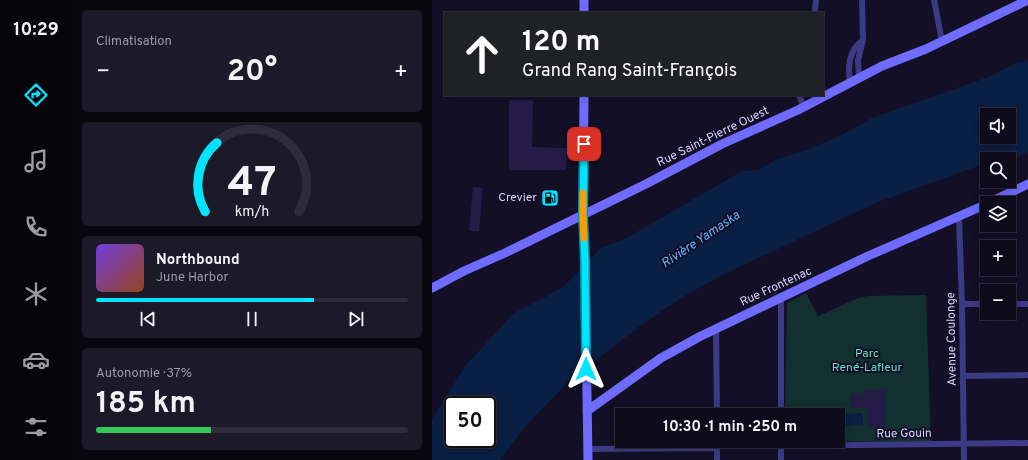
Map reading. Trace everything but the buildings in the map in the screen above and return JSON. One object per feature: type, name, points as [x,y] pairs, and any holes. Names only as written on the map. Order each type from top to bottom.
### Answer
[{"type":"main road","points":[[584,0],[584,12]]},
{"type":"main road","name":"Rue Saint-Pierre Ouest","points":[[432,288],[464,270],[505,253],[646,184],[722,144],[804,107],[882,66],[942,41],[1028,0]]},
{"type":"main road","points":[[584,96],[583,215],[588,460]]},
{"type":"main road","name":"Rue Frontenac","points":[[1003,196],[1028,184]]},
{"type":"main road","name":"Rue Frontenac","points":[[587,411],[661,358],[716,327],[781,298],[868,256],[980,207]]},
{"type":"street","points":[[815,11],[816,0]]},
{"type":"street","points":[[859,78],[858,60],[863,40],[862,0]]},
{"type":"street","points":[[934,0],[942,41]]},
{"type":"street","points":[[850,83],[848,63],[858,44],[863,40]]},
{"type":"street","points":[[799,96],[804,107]]},
{"type":"street","name":"Avenue Coulonge","points":[[959,217],[962,304],[964,460]]},
{"type":"street","points":[[781,298],[781,408]]},
{"type":"street","points":[[962,304],[980,304]]},
{"type":"street","points":[[1016,304],[1028,304]]},
{"type":"street","points":[[716,327],[717,408]]},
{"type":"street","points":[[963,376],[1028,375]]},
{"type":"street","name":"Rue Gouin","points":[[845,444],[1028,444]]},
{"type":"street","points":[[587,449],[717,448],[717,460]]},
{"type":"street","points":[[781,448],[781,460]]},
{"type":"green space","name":"Parc René-Lafleur","points":[[806,293],[818,316],[858,298],[868,296],[926,295],[931,443],[845,441],[845,408],[785,408],[787,303]]},
{"type":"water","name":"Rivière Yamaska","points":[[1028,61],[1028,152],[1016,158],[1016,152],[980,152],[980,166],[878,202],[724,274],[681,298],[640,326],[567,383],[523,429],[500,460],[432,460],[432,419],[444,400],[444,448],[496,448],[496,396],[446,396],[466,365],[514,313],[565,285],[601,248],[623,240],[742,171],[758,170],[777,159],[802,152],[842,135],[872,118],[991,76],[1016,63]]},
{"type":"water","points":[[863,413],[863,425],[845,426],[845,414]]},
{"type":"slow traffic","points":[[583,193],[584,238]]},
{"type":"place","name":"Crevier","points":[[550,198]]},
{"type":"route","points":[[584,144],[583,215],[586,369]]}]
